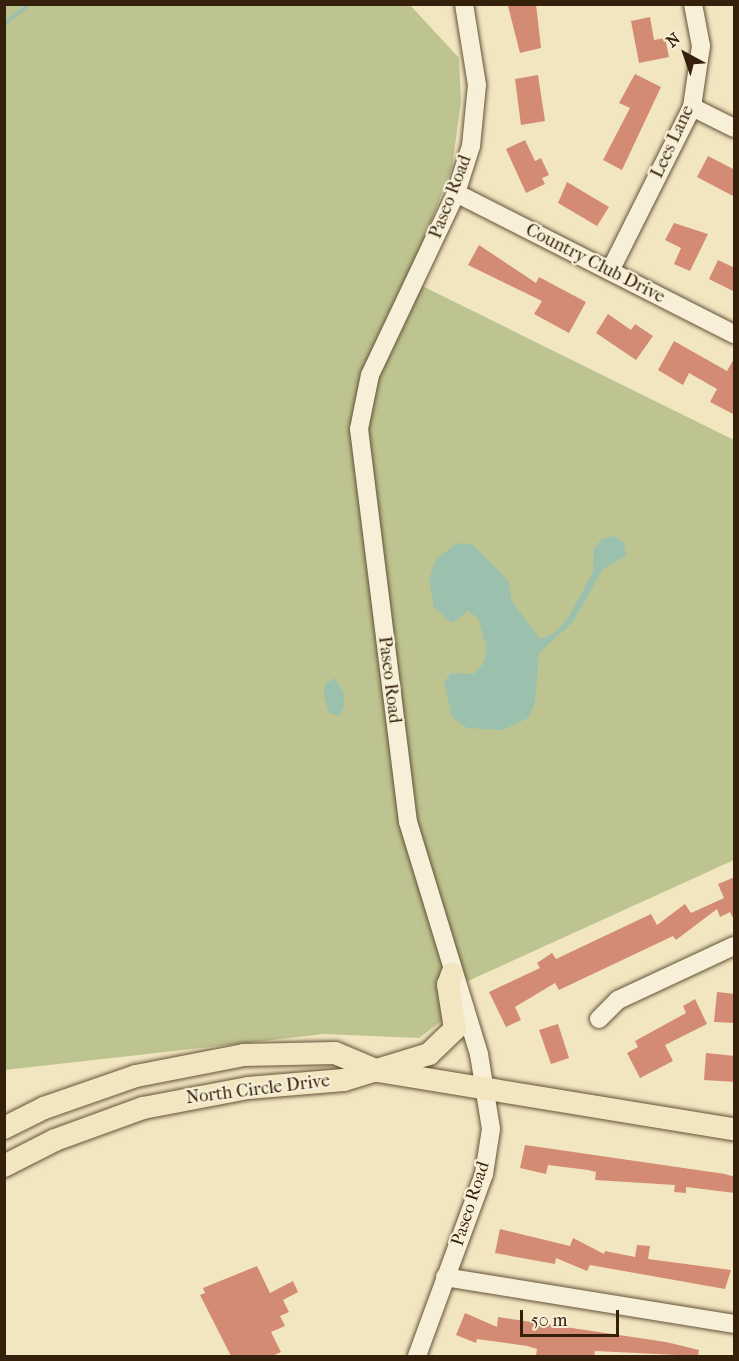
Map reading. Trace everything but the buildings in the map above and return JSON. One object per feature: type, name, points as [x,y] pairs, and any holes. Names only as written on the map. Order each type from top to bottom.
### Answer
[{"type":"main road","points":[[378,1071],[429,1054],[449,1039],[457,1019],[448,985],[452,974]]},
{"type":"main road","name":"North Circle Drive","points":[[4,1128],[136,1076],[244,1055],[335,1053],[378,1071],[735,1129]]},
{"type":"main road","name":"North Circle Drive","points":[[4,1166],[55,1140],[143,1108],[215,1092],[345,1080],[378,1071]]},
{"type":"street","name":"Paseo Road","points":[[417,1356],[484,1174],[491,1129],[488,1088],[408,822],[359,429],[376,362],[456,193],[471,146],[477,85],[464,4]]},
{"type":"street","name":"Lees Lane","points":[[610,271],[692,106],[700,46],[693,4]]},
{"type":"street","points":[[692,106],[735,128]]},
{"type":"street","name":"Country Club Drive","points":[[456,193],[735,334]]},
{"type":"street","points":[[599,1019],[618,1000],[735,946]]},
{"type":"street","points":[[446,1277],[735,1324]]},
{"type":"green space","points":[[5,5],[410,5],[459,58],[461,101],[452,168],[408,279],[734,440],[734,860],[446,991],[451,1014],[419,1038],[324,1034],[5,1070]]},
{"type":"shaded area","points":[[615,536],[624,543],[626,556],[603,569],[573,622],[539,653],[535,703],[528,718],[503,730],[467,728],[452,717],[444,682],[451,673],[473,674],[483,664],[487,650],[478,618],[468,611],[452,623],[434,608],[429,579],[436,559],[457,543],[473,545],[508,580],[512,601],[540,639],[554,633],[568,618],[593,572],[594,548],[602,539]]},
{"type":"shaded area","points":[[335,678],[344,693],[344,708],[339,716],[329,713],[324,697],[325,684]]},
{"type":"waterway","points":[[4,24],[30,4]]}]
